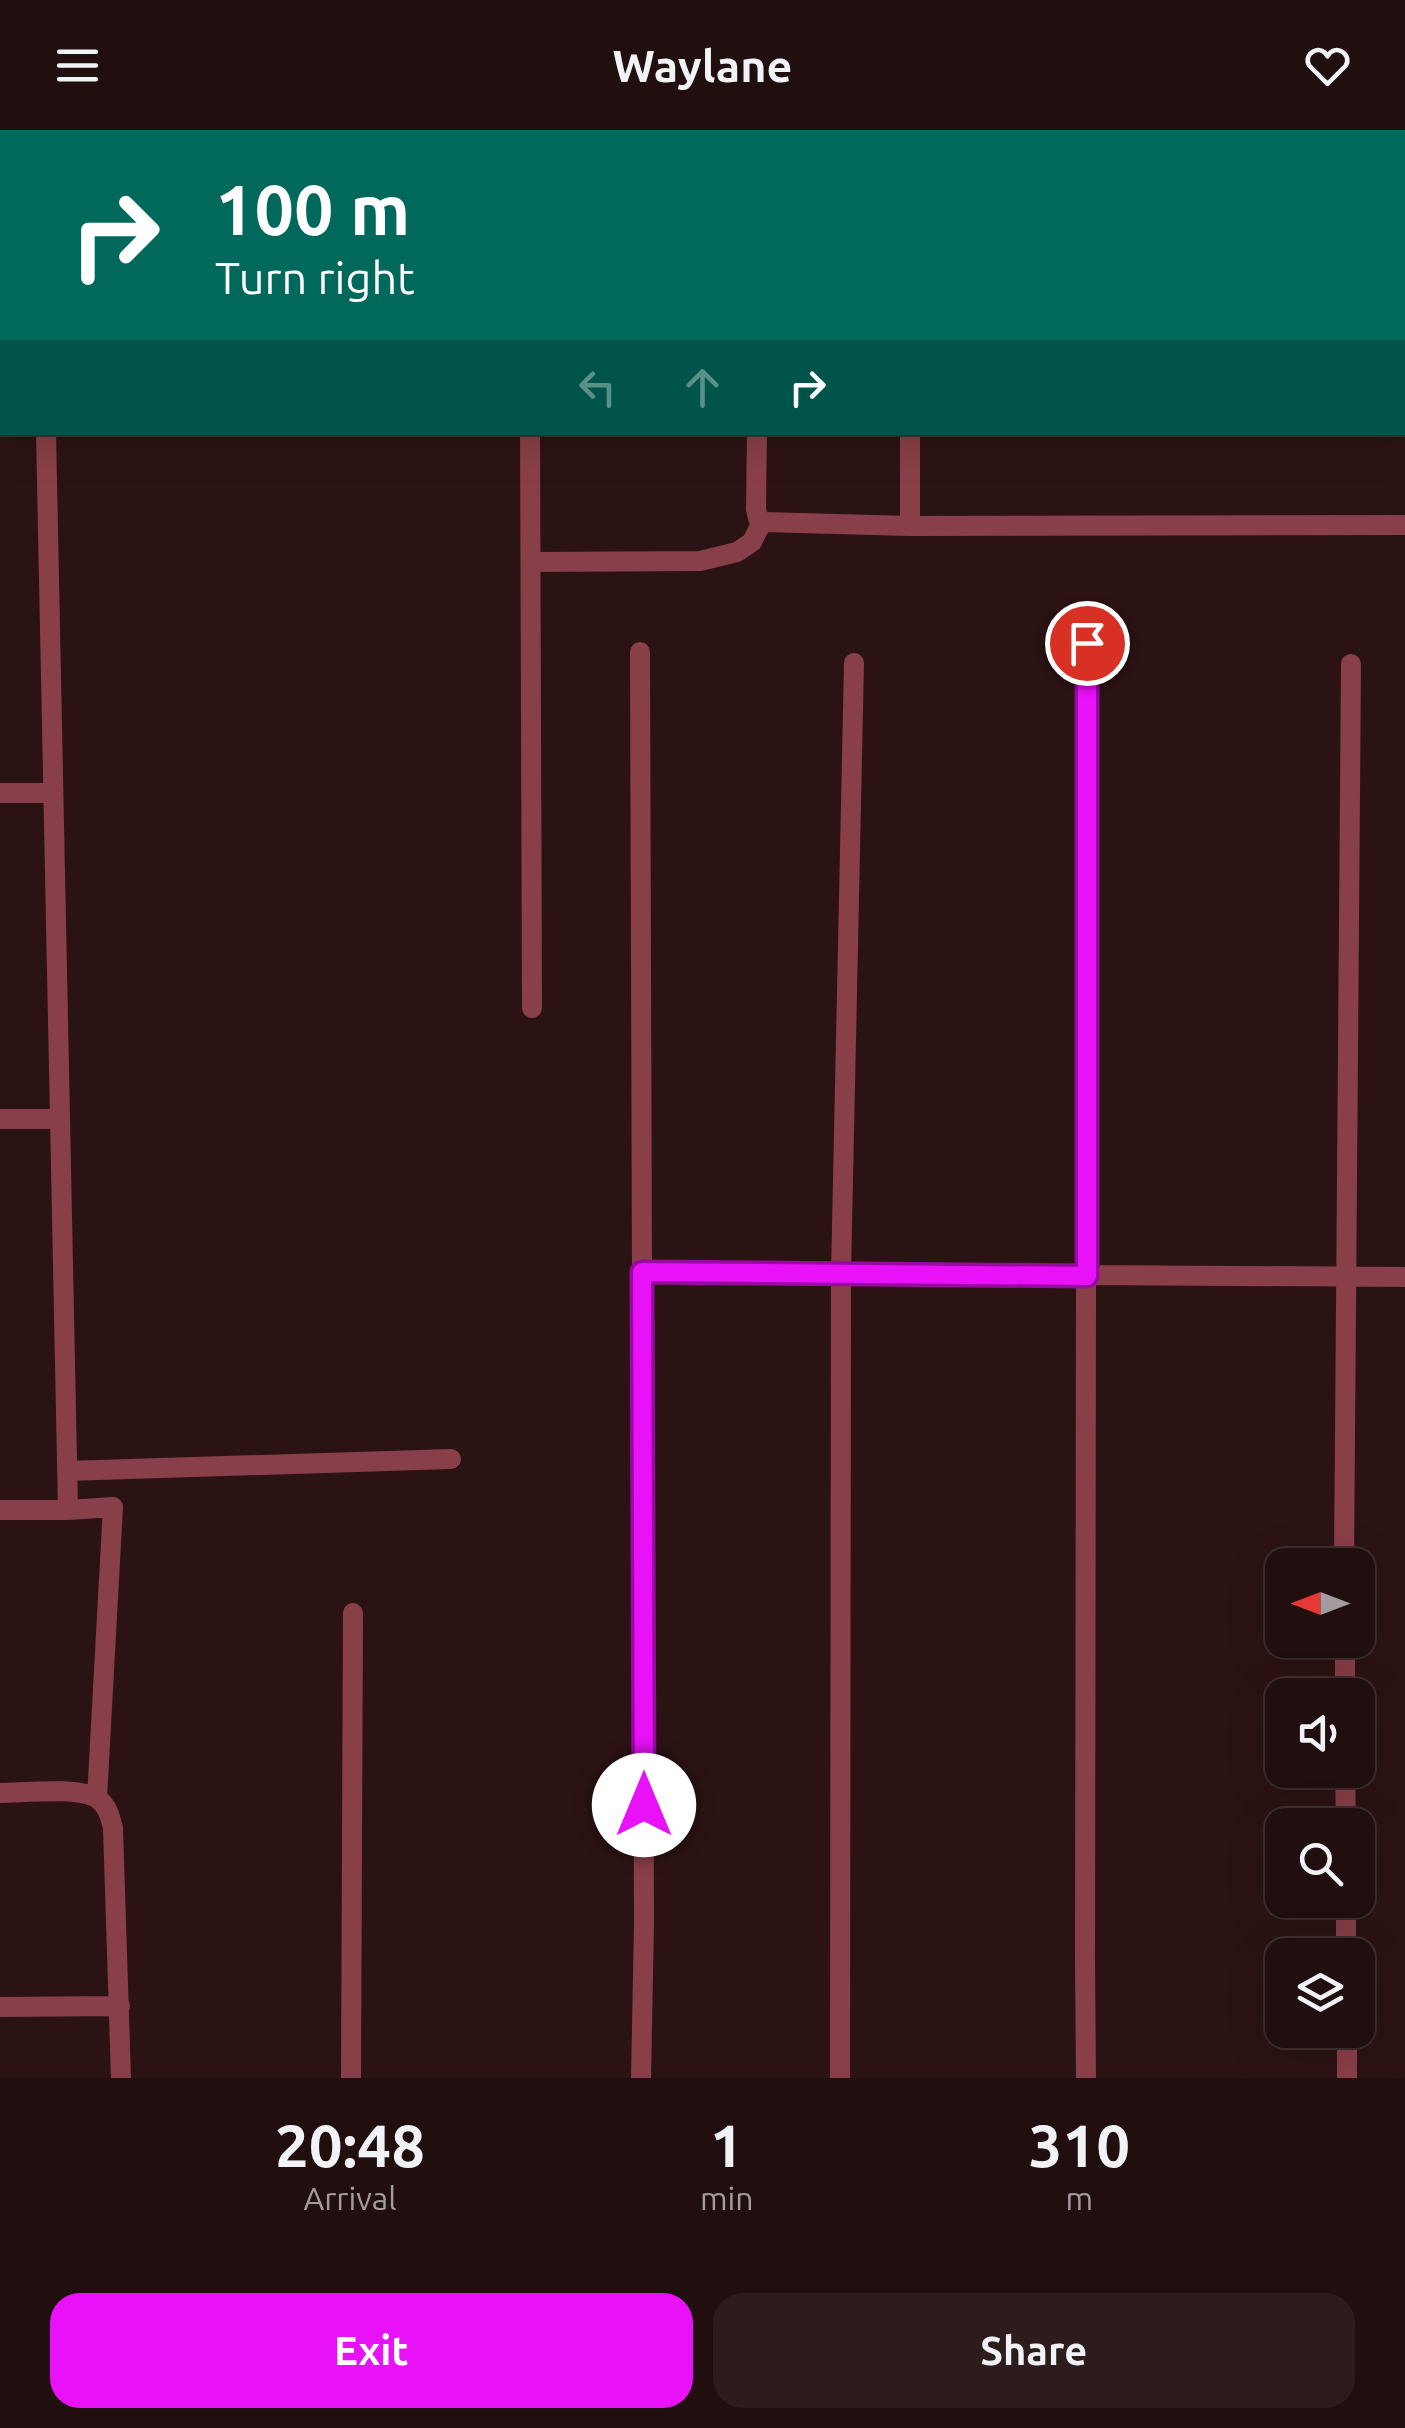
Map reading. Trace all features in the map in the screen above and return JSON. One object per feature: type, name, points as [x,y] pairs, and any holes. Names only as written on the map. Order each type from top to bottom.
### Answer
[{"type":"street","points":[[46,435],[68,1510]]},
{"type":"street","points":[[530,435],[532,1008]]},
{"type":"street","points":[[757,435],[756,509],[762,522],[910,526],[1405,525]]},
{"type":"street","points":[[910,435],[910,526]]},
{"type":"street","points":[[531,562],[700,562],[736,552],[752,542],[762,522]]},
{"type":"street","points":[[1086,2078],[1087,643]]},
{"type":"street","points":[[640,652],[644,1924],[641,2078]]},
{"type":"street","points":[[840,2078],[841,1274],[854,663]]},
{"type":"street","points":[[1344,1548],[1351,664]]},
{"type":"street","points":[[0,793],[53,793]]},
{"type":"street","points":[[0,1119],[60,1119]]},
{"type":"street","points":[[642,1272],[1405,1277]]},
{"type":"street","points":[[68,1472],[450,1459]]},
{"type":"street","points":[[0,1510],[114,1507],[97,1798]]},
{"type":"street","points":[[351,2078],[354,1613]]},
{"type":"street","points":[[0,1793],[82,1793],[97,1798],[107,1808],[113,1828],[121,2078]]},
{"type":"street","points":[[0,2008],[120,2006]]},
{"type":"street","points":[[1347,2048],[1347,2078]]},
{"type":"route","points":[[644,1805],[642,1272],[1087,1276],[1087,643]]}]
